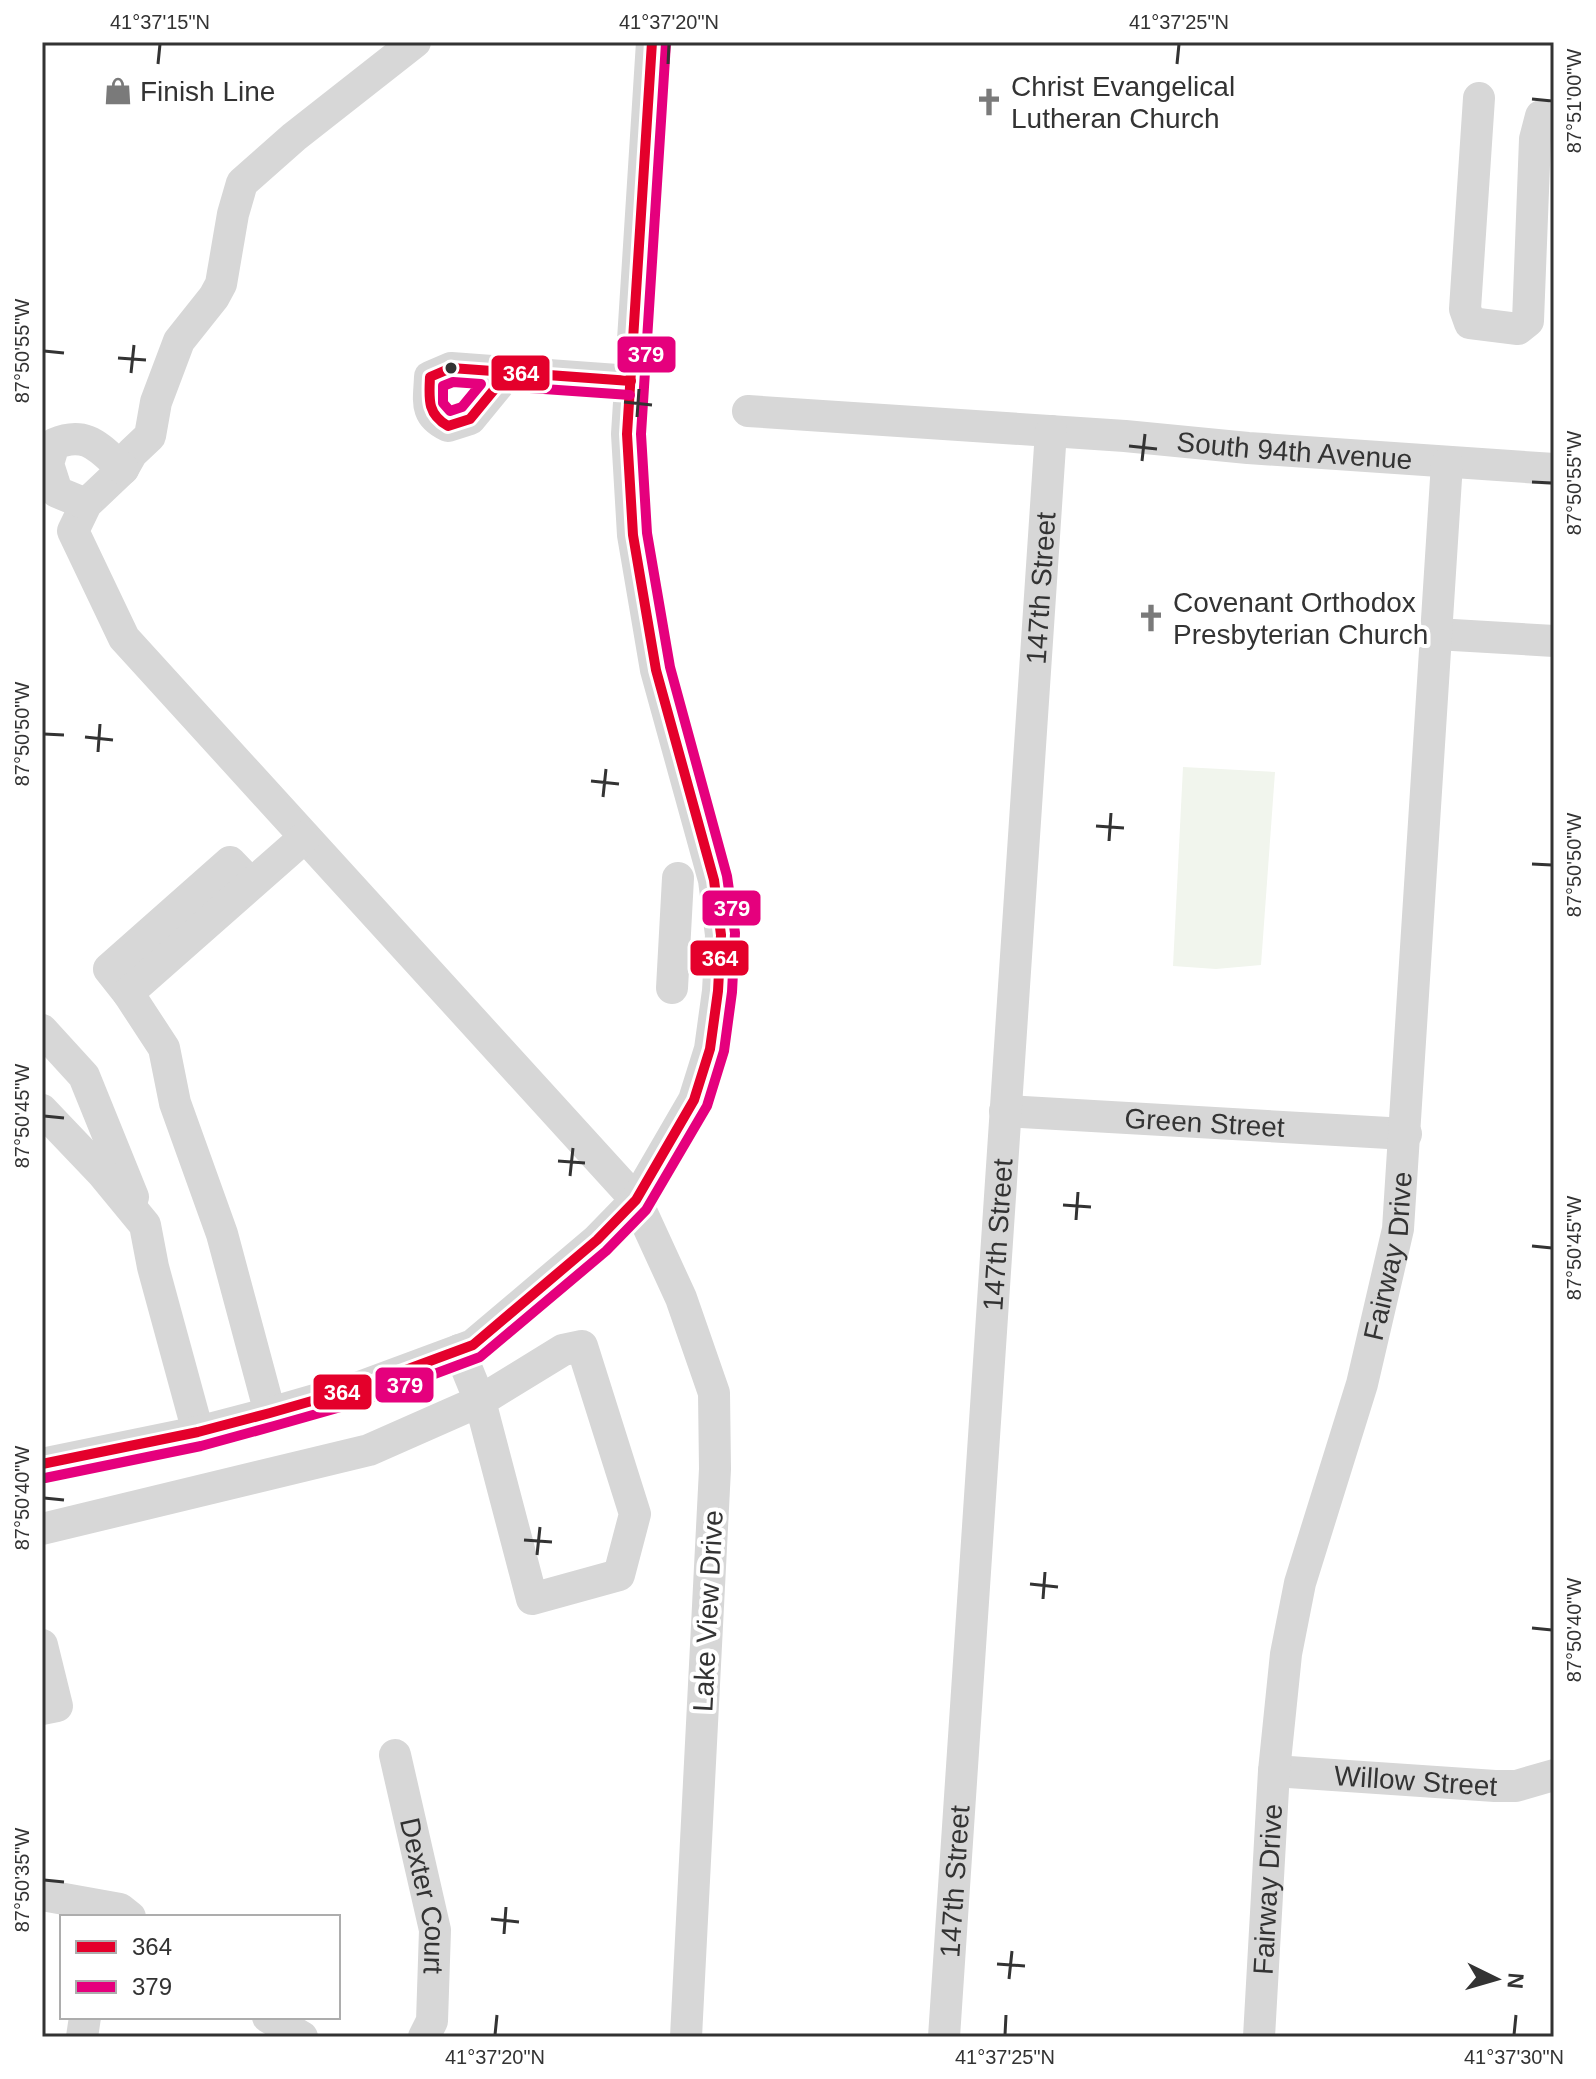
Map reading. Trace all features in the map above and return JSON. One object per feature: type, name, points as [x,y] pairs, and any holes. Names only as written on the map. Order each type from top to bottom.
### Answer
[{"type":"street","points":[[123,469],[92,442],[71,437],[48,449],[48,464],[57,492],[86,504],[123,469],[132,453],[150,436],[156,402],[179,341],[221,284],[233,214],[242,183],[294,137],[415,42]]},
{"type":"street","points":[[42,1464],[198,1432],[270,1413],[357,1388],[473,1345],[597,1240],[636,1200],[694,1100],[710,1049],[721,935],[714,880],[656,670],[633,535],[627,434],[652,42]]},
{"type":"street","points":[[1479,98],[1465,309],[1470,323],[1518,329],[1528,321],[1535,139],[1541,116]]},
{"type":"street","points":[[507,374],[631,381]]},
{"type":"street","name":"South 94th Avenue","points":[[748,411],[1554,469]]},
{"type":"street","name":"147th Street","points":[[944,2037],[1051,431]]},
{"type":"street","name":"Fairway Drive","points":[[1259,2037],[1274,1771],[1286,1654],[1300,1583],[1362,1384],[1398,1229],[1447,463]]},
{"type":"street","name":"Lake View Drive","points":[[86,504],[73,531],[124,638],[636,1200],[681,1298],[714,1393],[715,1469],[686,2037]]},
{"type":"street","points":[[1436,634],[1554,641]]},
{"type":"street","points":[[270,1413],[222,1234],[175,1103],[164,1048],[109,969],[191,917],[230,862],[251,884],[305,837]]},
{"type":"street","points":[[672,988],[678,878]]},
{"type":"street","points":[[42,1030],[84,1076],[145,1225],[153,1267],[198,1432]]},
{"type":"street","points":[[42,1110],[103,1174],[145,1225]]},
{"type":"street","name":"Green Street","points":[[1005,1111],[1406,1134]]},
{"type":"street","points":[[42,1529],[369,1450],[480,1401],[563,1350],[582,1346],[635,1514],[619,1575],[532,1599],[480,1401],[459,1350]]},
{"type":"street","points":[[42,1645],[57,1706],[42,1709]]},
{"type":"street","name":"Dexter Court","points":[[395,1755],[435,1930],[432,2021],[424,2037]]},
{"type":"street","name":"Willow Street","points":[[1274,1771],[1495,1786],[1516,1786],[1554,1775]]},
{"type":"street","points":[[42,1895],[122,1914]]},
{"type":"street","points":[[271,2019],[302,2037]]},
{"type":"shaded area","points":[[1183,767],[1275,772],[1261,965],[1216,969],[1173,966]]},
{"type":"transit line","name":"364","points":[[42,1464],[198,1432],[270,1413],[357,1388],[473,1345],[597,1240],[636,1200],[694,1100],[710,1049],[721,935],[714,880],[656,670],[633,535],[627,434],[652,42]]},
{"type":"transit line","name":"379","points":[[45,1478],[201,1446],[274,1426],[362,1401],[480,1357],[606,1251],[646,1210],[707,1106],[724,1051],[732,992],[735,933],[727,876],[670,667],[647,533],[641,434],[666,43]]},
{"type":"transit line","name":"364","points":[[507,374],[470,419],[448,426],[433,411],[430,377],[451,368],[631,381]]},
{"type":"transit line","name":"379","points":[[453,382],[481,384],[462,407],[450,411],[443,403],[443,386],[453,382]]},
{"type":"transit line","name":"379","points":[[515,387],[630,395]]},
{"type":"place","name":"Finish Line","points":[[118,91]]},
{"type":"place","name":"Christ Evangelical Lutheran Church","points":[[989,102]]},
{"type":"place","name":"Covenant Orthodox Presbyterian Church","points":[[1151,618]]}]
